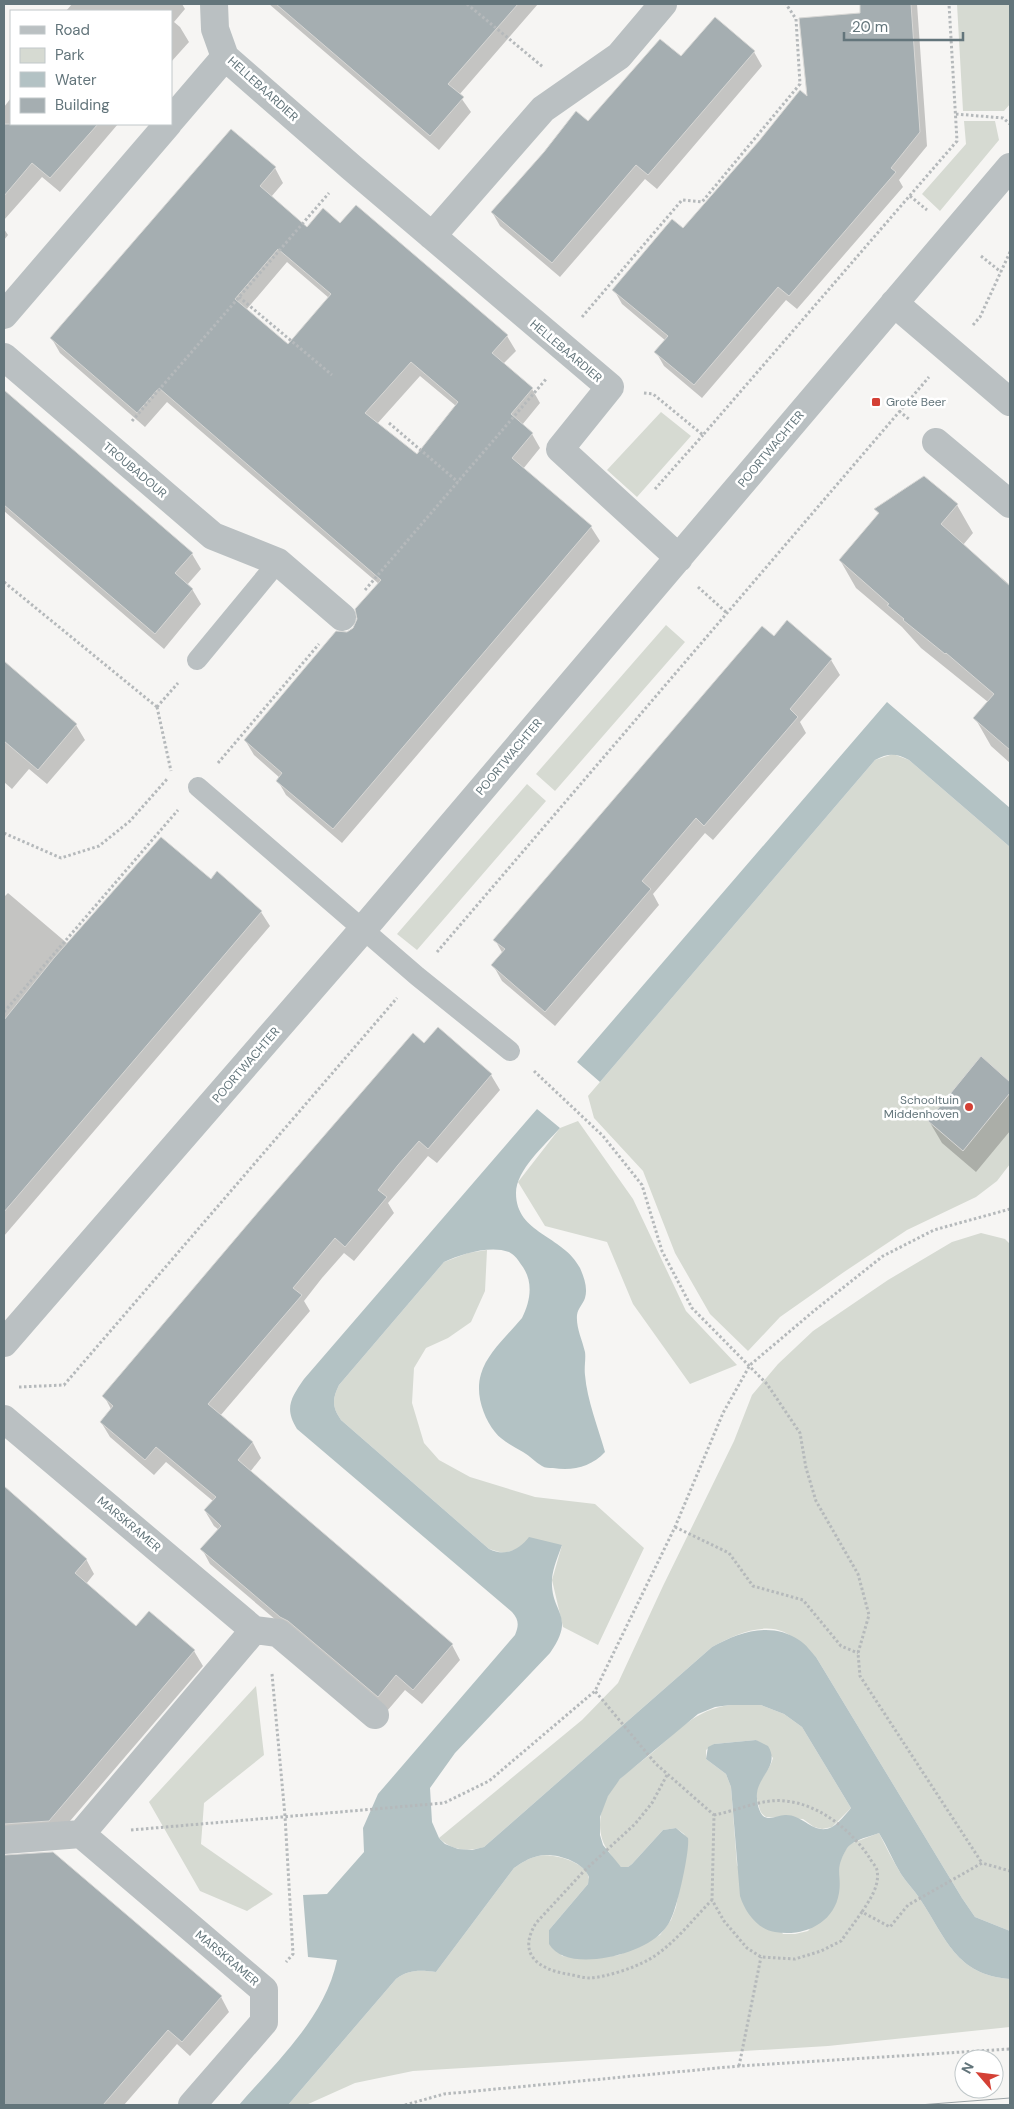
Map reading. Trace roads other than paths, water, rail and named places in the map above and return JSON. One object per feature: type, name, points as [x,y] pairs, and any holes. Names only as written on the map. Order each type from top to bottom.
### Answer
[{"type":"street","name":"HELLEBAARDIER","points":[[214,4],[216,29],[225,57],[610,388],[560,449],[679,558]]},
{"type":"street","points":[[432,236],[543,109],[619,56],[663,4]]},
{"type":"street","points":[[172,119],[225,57]]},
{"type":"street","points":[[4,315],[167,125]]},
{"type":"street","name":"POORTWACHTER","points":[[4,1343],[363,929],[1010,168]]},
{"type":"street","points":[[894,303],[1010,402]]},
{"type":"street","name":"TROUBADOUR","points":[[4,357],[213,536],[278,562],[342,617]]},
{"type":"street","points":[[936,442],[1010,504]]},
{"type":"street","name":"MARSKRAMER","points":[[4,1419],[261,1630],[278,1633],[375,1715]]},
{"type":"street","points":[[4,1840],[81,1834],[261,1630]]},
{"type":"street","name":"MARSKRAMER","points":[[81,1834],[264,1990],[264,2022],[192,2105]]},
{"type":"lane","points":[[197,660],[278,562]]},
{"type":"lane","points":[[198,787],[416,976],[510,1051]]},
{"type":"water","points":[[887,702],[1010,808],[1010,847],[909,760],[892,755],[875,760],[600,1082],[577,1062]]},
{"type":"water","points":[[537,1109],[560,1128],[532,1158],[521,1176],[517,1184],[516,1193],[518,1207],[532,1226],[563,1248],[572,1257],[583,1275],[586,1294],[579,1308],[577,1324],[585,1352],[588,1394],[605,1452],[594,1461],[581,1467],[560,1469],[544,1467],[501,1438],[487,1419],[481,1405],[479,1381],[481,1374],[488,1359],[498,1345],[522,1318],[530,1290],[527,1276],[519,1261],[511,1253],[501,1250],[476,1251],[444,1262],[339,1385],[334,1399],[336,1411],[341,1420],[489,1549],[501,1552],[511,1551],[529,1537],[562,1545],[552,1579],[552,1591],[562,1622],[558,1640],[550,1653],[455,1753],[430,1788],[432,1822],[439,1838],[445,1844],[458,1849],[472,1850],[484,1847],[712,1647],[744,1633],[766,1630],[777,1631],[788,1634],[802,1642],[816,1657],[975,1917],[1010,1931],[1010,1979],[992,1976],[977,1970],[954,1952],[920,1899],[901,1874],[879,1833],[856,1841],[848,1847],[840,1863],[840,1887],[836,1904],[831,1913],[816,1926],[806,1930],[786,1933],[775,1932],[757,1924],[745,1908],[740,1896],[731,1787],[726,1774],[706,1759],[708,1747],[714,1744],[756,1740],[768,1746],[771,1753],[770,1766],[757,1791],[758,1805],[763,1816],[771,1818],[785,1815],[791,1816],[814,1827],[826,1829],[837,1823],[851,1808],[802,1727],[784,1714],[761,1705],[715,1707],[698,1714],[620,1779],[608,1796],[600,1817],[600,1835],[603,1845],[621,1867],[628,1867],[632,1864],[663,1830],[676,1828],[688,1838],[685,1867],[676,1905],[670,1921],[661,1933],[637,1948],[604,1958],[587,1960],[571,1958],[558,1953],[549,1944],[549,1930],[588,1884],[589,1877],[581,1866],[567,1859],[552,1855],[531,1858],[514,1868],[436,1972],[415,1971],[406,1973],[396,1979],[288,2105],[239,2105],[297,2038],[322,2001],[331,1981],[337,1960],[308,1957],[303,1895],[327,1894],[364,1852],[363,1828],[378,1794],[515,1635],[518,1625],[512,1612],[297,1429],[291,1415],[291,1403],[304,1379]]},
{"type":"tram line","points":[[919,2105],[1010,2098]]},
{"type":"place","name":"Grote Beer","points":[[876,402]]},
{"type":"place","name":"Schooltuin Middenhoven","points":[[969,1107]]}]
